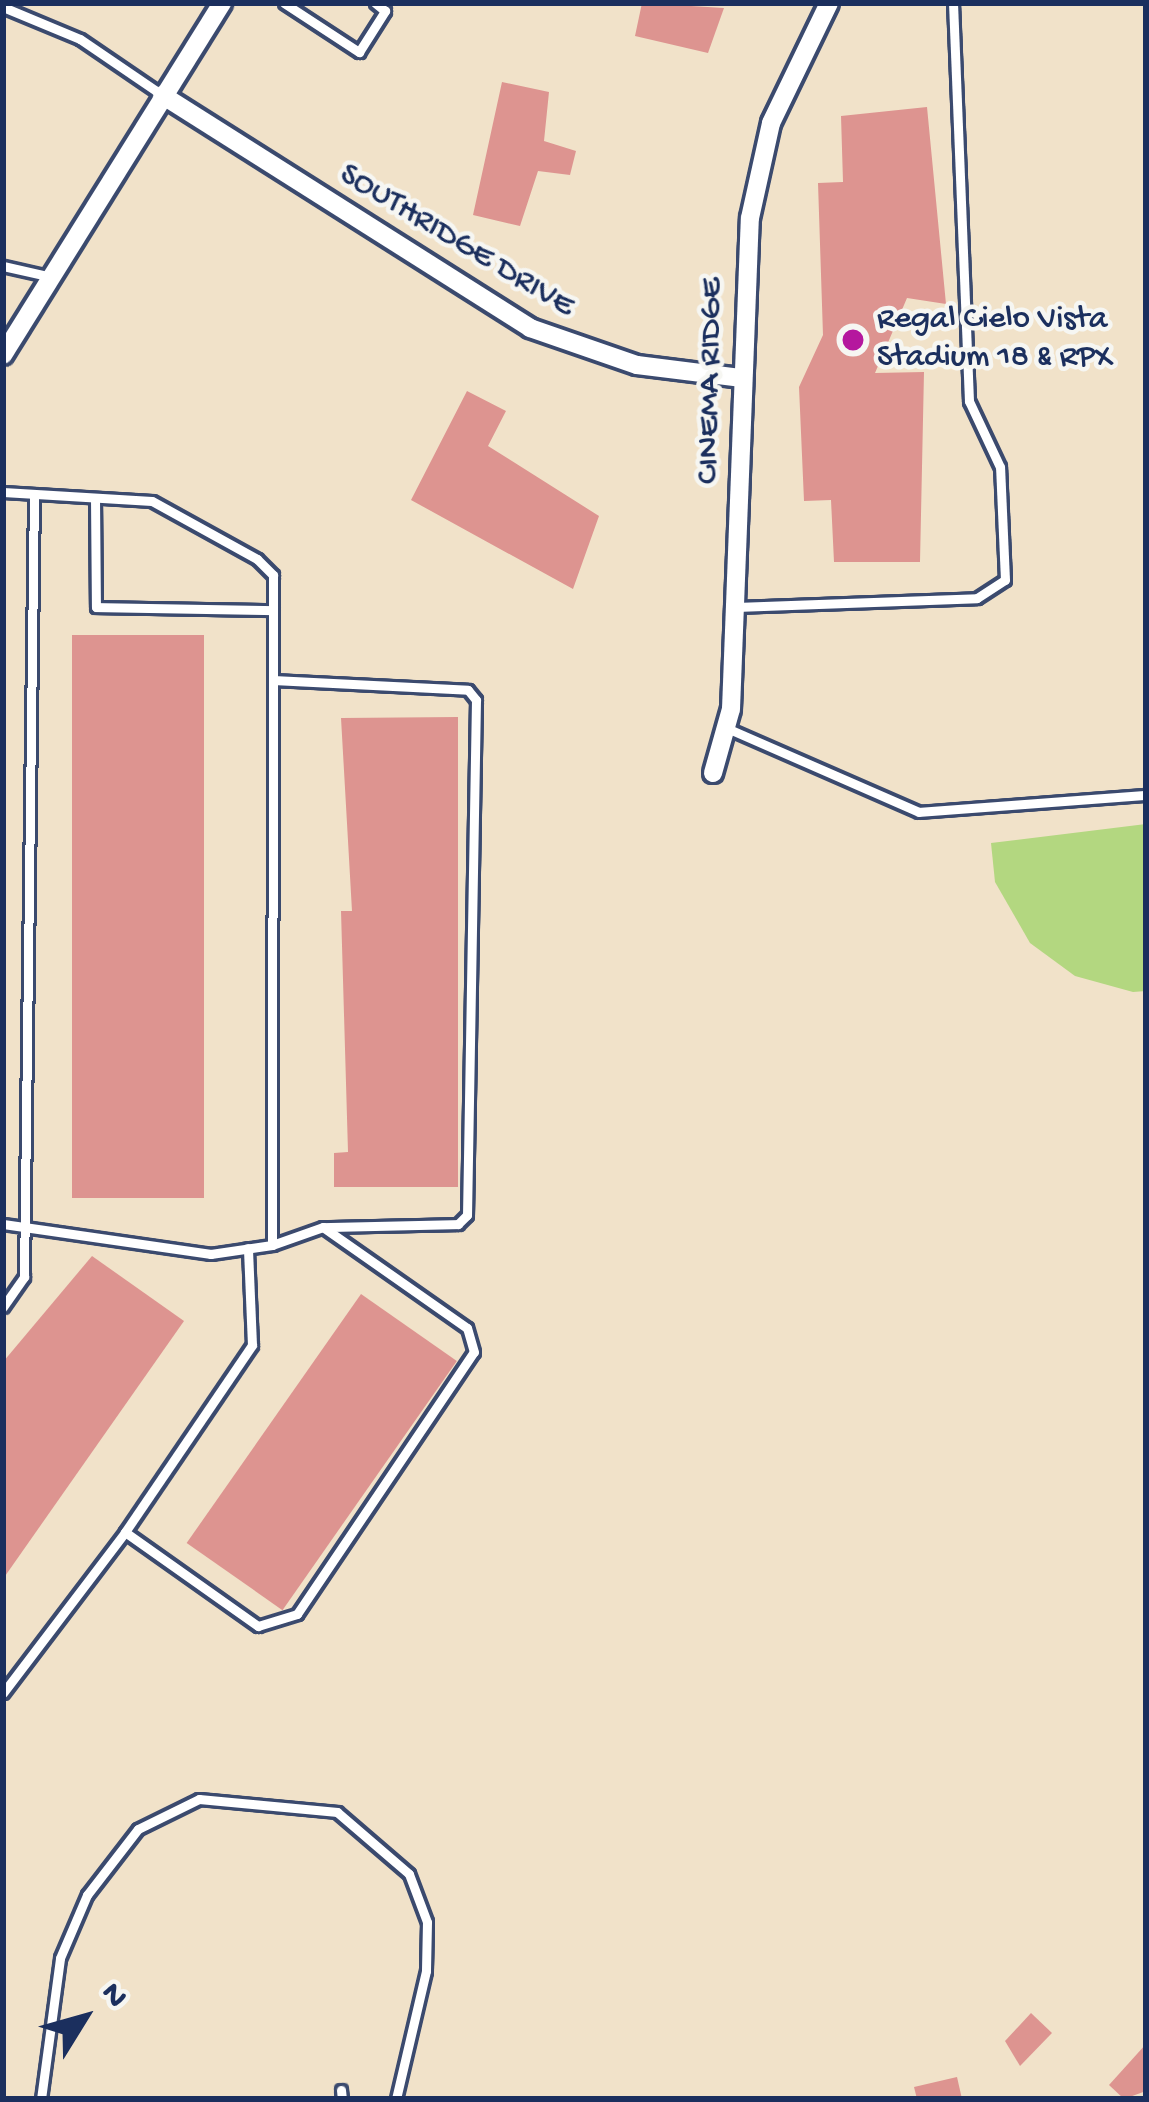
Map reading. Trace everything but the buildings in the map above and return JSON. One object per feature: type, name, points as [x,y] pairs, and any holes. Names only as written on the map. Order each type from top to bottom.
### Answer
[{"type":"street","points":[[4,349],[222,3]]},
{"type":"street","name":"CINEMA RIDGE","points":[[713,773],[728,729],[742,378],[759,164],[829,3]]},
{"type":"street","name":"SOUTHRIDGE DRIVE","points":[[162,95],[530,328],[620,361],[742,378]]},
{"type":"lane","points":[[291,5],[359,52],[385,11],[375,3]]},
{"type":"lane","points":[[736,607],[977,598],[1005,580],[1000,467],[969,401],[952,3]]},
{"type":"lane","points":[[3,7],[80,39],[162,95]]},
{"type":"lane","points":[[3,266],[47,276]]},
{"type":"lane","points":[[3,493],[152,501],[256,559],[273,575],[272,1245]]},
{"type":"lane","points":[[3,1307],[24,1277],[34,494]]},
{"type":"lane","points":[[95,498],[96,607],[273,610]]},
{"type":"lane","points":[[3,1224],[211,1254],[272,1245],[323,1227],[458,1224],[467,1215],[476,700],[468,690],[273,680]]},
{"type":"lane","points":[[728,729],[919,812],[1146,795]]},
{"type":"lane","points":[[125,1532],[258,1625],[297,1614],[474,1352],[467,1328],[323,1227]]},
{"type":"lane","points":[[3,1693],[125,1532],[252,1345],[248,1248]]},
{"type":"lane","points":[[41,2099],[60,1958],[87,1895],[138,1829],[199,1799],[337,1812],[409,1874],[427,1922],[426,1971],[396,2099]]},
{"type":"green space","points":[[1146,824],[1146,991],[1133,992],[1075,976],[1030,943],[995,882],[991,843]]},
{"type":"place","name":"Regal Cielo Vista Stadium 18 & RPX","points":[[853,340]]}]
